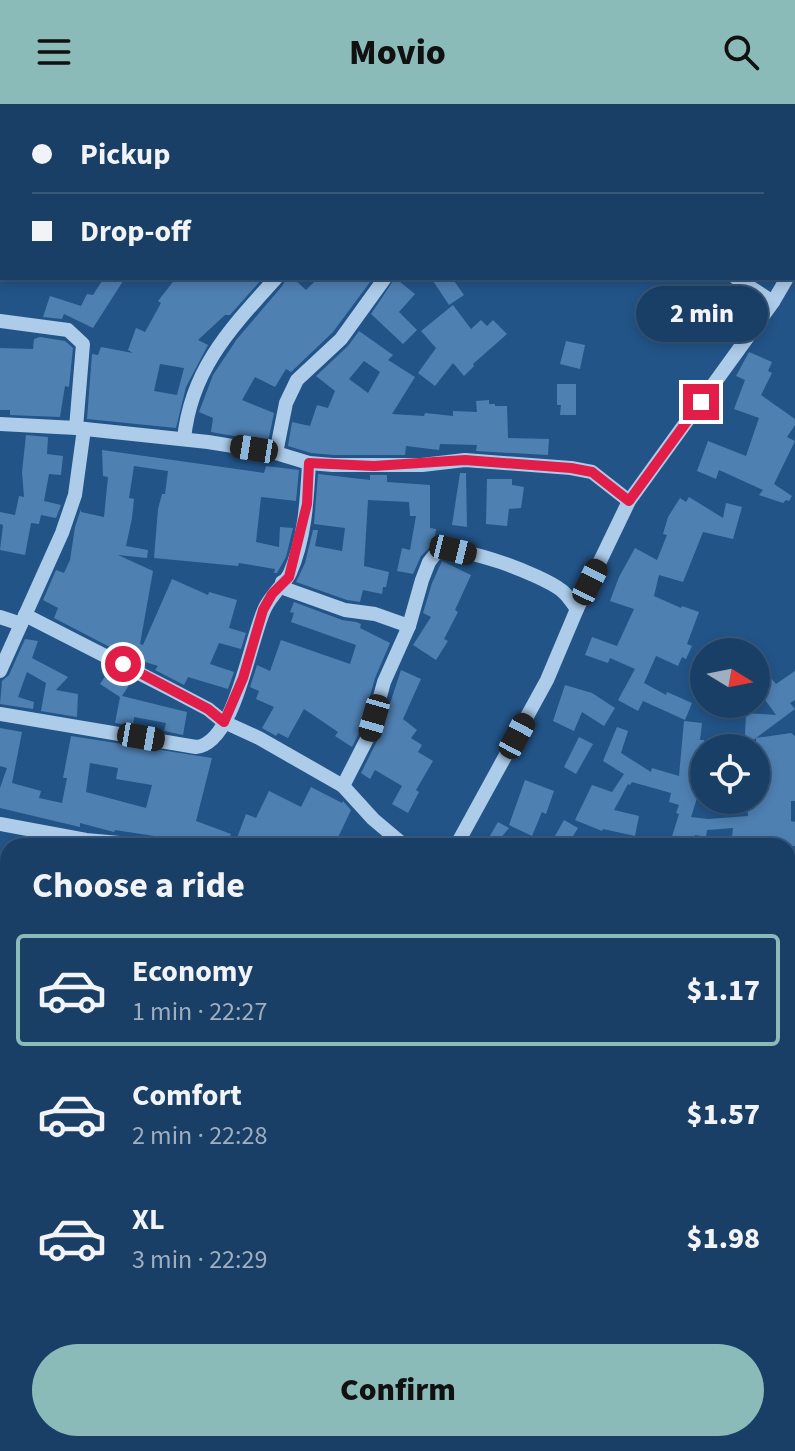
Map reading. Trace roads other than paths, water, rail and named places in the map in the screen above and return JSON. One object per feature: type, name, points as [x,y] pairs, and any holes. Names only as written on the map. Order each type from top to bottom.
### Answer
[{"type":"street","points":[[184,439],[196,385],[207,364],[219,343],[274,280]]},
{"type":"street","points":[[276,453],[286,403],[297,380],[341,339],[384,280]]},
{"type":"street","points":[[739,280],[773,302]]},
{"type":"street","points":[[460,838],[547,680],[629,501],[786,280]]},
{"type":"street","points":[[0,321],[68,330],[83,344],[75,495],[62,533],[0,671]]},
{"type":"street","points":[[0,424],[80,428],[184,439],[276,453],[309,463],[374,466],[465,460],[571,468],[592,472],[629,501]]},
{"type":"street","points":[[0,714],[196,747],[212,742],[243,678],[263,610],[282,582],[289,577],[307,504],[309,463]]},
{"type":"street","points":[[343,786],[370,733],[384,682],[409,626],[429,562],[437,552],[445,549],[526,570],[564,592],[577,609]]},
{"type":"street","points":[[282,582],[286,589],[345,610],[375,614],[409,626]]},
{"type":"street","points":[[0,617],[23,619],[208,709],[224,722],[259,738],[343,786],[396,838]]},
{"type":"street","points":[[0,824],[75,838]]}]
